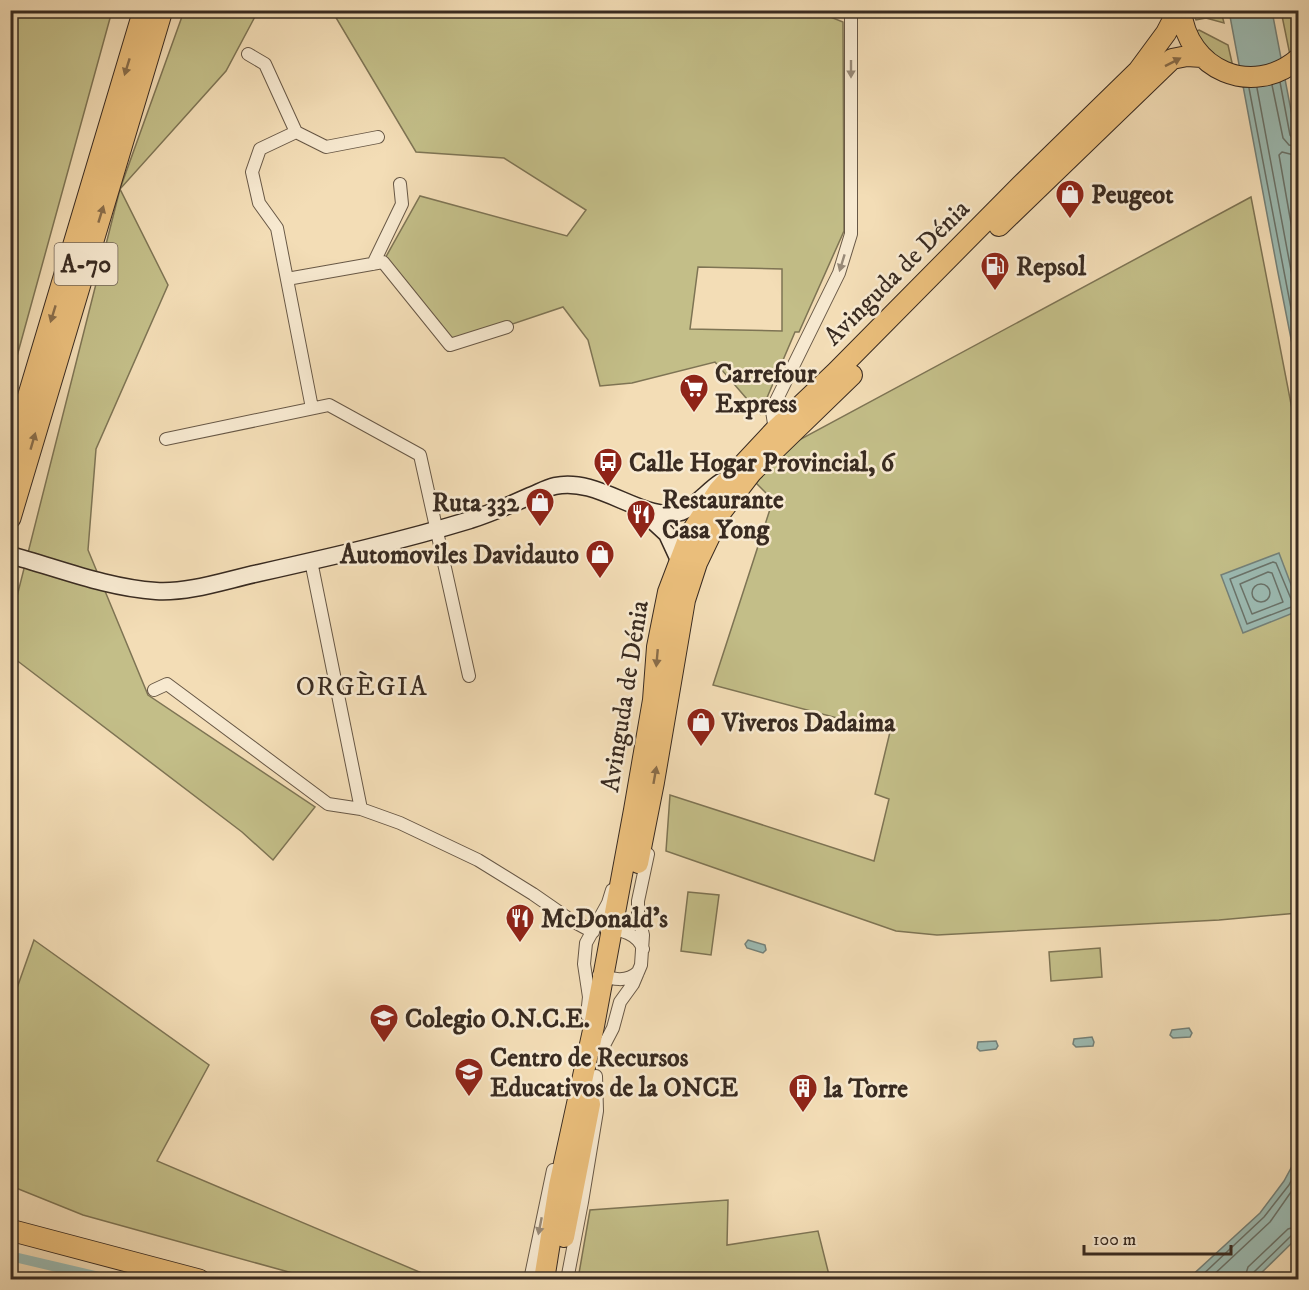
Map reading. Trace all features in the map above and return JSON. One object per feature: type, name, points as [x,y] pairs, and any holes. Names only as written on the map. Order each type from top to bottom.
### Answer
[{"type":"highway","name":"A-70","points":[[10,458],[144,10]]},
{"type":"highway","name":"A-70","points":[[10,518],[162,10]]},
{"type":"highway","points":[[10,1228],[198,1280]]},
{"type":"highway","points":[[10,1239],[158,1280]]},
{"type":"main road","name":"Avinguda de Dénia","points":[[555,1280],[609,977],[610,931],[624,868],[653,700],[659,636],[668,592],[690,534],[698,519],[729,477],[1138,71],[1167,33],[1179,10]]},
{"type":"main road","points":[[1179,10],[1187,37],[1202,57],[1217,68],[1234,75],[1258,77],[1270,75],[1295,62]]},
{"type":"main road","name":"Avinguda de Dénia","points":[[610,931],[644,832],[685,600],[697,563],[722,511],[752,472],[829,398],[1009,215],[1150,78],[1172,59],[1186,56],[1202,57]]},
{"type":"main road","points":[[641,507],[666,514],[684,511],[694,505],[709,489],[729,477]]},
{"type":"main road","points":[[10,555],[125,588],[158,591],[193,588],[437,530],[488,514],[555,486],[578,485],[603,491],[641,507],[690,534],[692,549],[678,594],[674,619],[678,637]]},
{"type":"main road","points":[[641,507],[667,534],[679,560]]},
{"type":"main road","name":"Avinguda de Dénia","points":[[544,1280],[559,1186],[592,1064]]},
{"type":"street","points":[[775,430],[772,411],[839,273],[851,234],[851,10]]},
{"type":"street","points":[[248,54],[265,64],[296,132],[326,147],[378,137]]},
{"type":"street","points":[[296,132],[260,149],[252,172],[259,203],[278,228],[312,408]]},
{"type":"street","points":[[373,264],[402,204],[400,184]]},
{"type":"street","points":[[287,279],[382,262],[450,345],[507,327]]},
{"type":"street","points":[[166,439],[329,405],[420,455],[469,676]]},
{"type":"street","points":[[311,561],[361,809]]},
{"type":"street","points":[[154,690],[167,684],[328,804],[361,809],[400,823],[478,860],[569,919],[638,940],[643,950]]},
{"type":"street","name":"Avinguda de Dénia","points":[[531,1280],[541,1222],[574,1085],[592,1064],[613,1028],[620,1002],[633,984],[643,957],[643,935],[638,914],[648,852],[644,832]]},
{"type":"street","name":"Avinguda de Dénia","points":[[567,1280],[597,1111],[592,1064],[584,1035],[589,997],[584,963],[586,943],[610,931]]},
{"type":"street","points":[[584,963],[593,973],[609,977],[628,978],[638,972]]},
{"type":"shaded area","points":[[813,10],[843,22],[844,231],[799,332],[795,332],[760,414],[715,362],[632,383],[600,386],[588,340],[563,307],[450,345],[383,262],[420,196],[567,236],[586,210],[504,158],[416,152],[332,11]],"holes":[[[698,267],[782,269],[782,331],[690,329]]]},
{"type":"shaded area","points":[[10,11],[112,11],[11,378]]},
{"type":"shaded area","points":[[184,11],[258,11],[226,71],[120,189]]},
{"type":"shaded area","points":[[1189,11],[1221,11],[1224,23],[1206,18],[1196,20],[1194,15],[1189,16]]},
{"type":"shaded area","points":[[1281,11],[1298,11],[1298,47],[1290,55]]},
{"type":"shaded area","points":[[1199,30],[1228,45],[1233,67],[1220,62],[1193,32]]},
{"type":"shaded area","points":[[120,189],[168,285],[96,449],[88,550],[148,695],[315,807],[273,860],[242,832],[11,656],[11,620]]},
{"type":"shaded area","points":[[1251,197],[1298,440],[1298,913],[1219,920],[937,935],[896,931],[666,851],[670,795],[874,861],[889,799],[875,794],[890,732],[713,685],[773,500],[756,483],[786,447]]},
{"type":"shaded area","points":[[688,892],[719,895],[711,955],[681,951]]},
{"type":"shaded area","points":[[34,940],[209,1065],[157,1161],[436,1279],[314,1279],[83,1215],[11,1186],[11,1005]]},
{"type":"shaded area","points":[[1100,948],[1102,977],[1051,981],[1049,952]]},
{"type":"shaded area","points":[[728,1200],[727,1245],[818,1231],[830,1279],[578,1279],[590,1210]]},
{"type":"water","points":[[1229,11],[1272,11],[1298,147],[1298,374],[1278,273]]},
{"type":"water","points":[[1279,553],[1298,603],[1298,611],[1243,633],[1221,575]]},
{"type":"water","points":[[748,940],[765,945],[766,950],[763,953],[747,948],[745,944]]},
{"type":"water","points":[[1189,1028],[1192,1033],[1190,1037],[1173,1038],[1170,1035],[1172,1030]]},
{"type":"water","points":[[1092,1037],[1093,1046],[1076,1047],[1073,1044],[1074,1039]]},
{"type":"water","points":[[996,1041],[998,1046],[996,1049],[980,1051],[977,1048],[978,1042]]},
{"type":"water","points":[[1298,1155],[1298,1237],[1255,1279],[1188,1279],[1260,1213],[1284,1181]]},
{"type":"waterway","points":[[10,1256],[112,1280]]},
{"type":"place","name":"Peugeot","points":[[1070,220]]},
{"type":"place","name":"Repsol","points":[[995,292]]},
{"type":"place","name":"Carrefour Express","points":[[694,414]]},
{"type":"place","name":"Calle Hogar Provincial, 6","points":[[608,488]]},
{"type":"place","name":"Ruta 332","points":[[540,528]]},
{"type":"place","name":"Restaurante Casa Yong","points":[[641,540]]},
{"type":"place","name":"Automoviles Davidauto","points":[[600,580]]},
{"type":"place","name":"Viveros Dadaima","points":[[701,748]]},
{"type":"place","name":"McDonald's","points":[[520,944]]},
{"type":"place","name":"Colegio O.N.C.E.","points":[[384,1044]]},
{"type":"place","name":"Centro de Recursos Educativos de la ONCE","points":[[469,1098]]},
{"type":"place","name":"la Torre","points":[[803,1114]]},
{"type":"district","name":"ORGÈGIA","points":[[362,686]]}]
